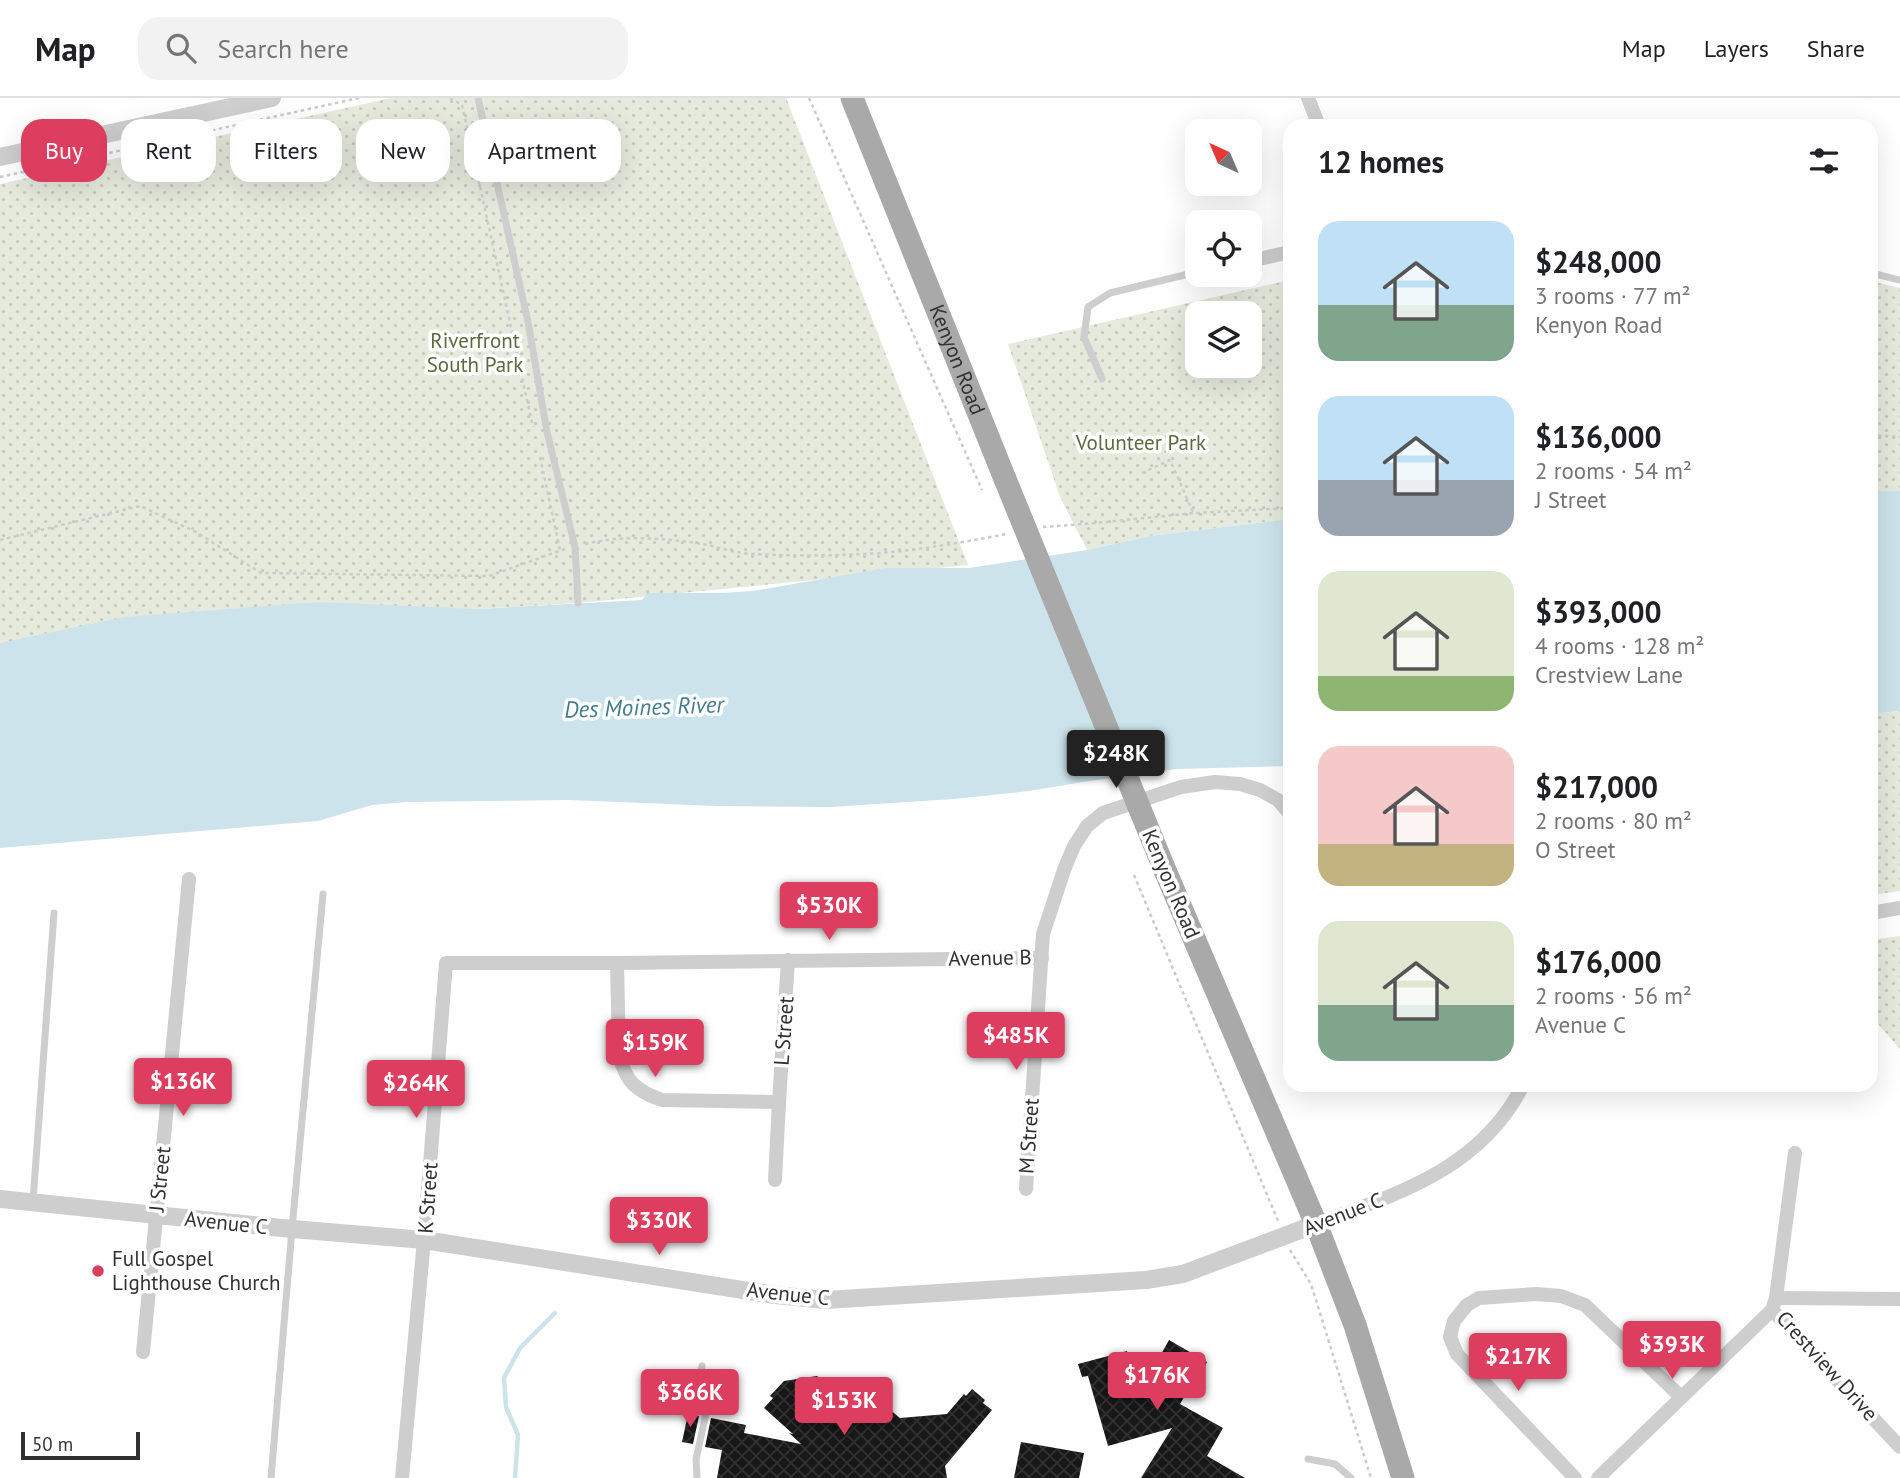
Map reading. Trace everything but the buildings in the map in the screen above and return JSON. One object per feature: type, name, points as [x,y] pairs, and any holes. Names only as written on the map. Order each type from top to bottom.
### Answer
[{"type":"main road","name":"Kenyon Road","points":[[852,98],[1164,869],[1316,1224],[1355,1325],[1403,1478]]},
{"type":"street","points":[[0,157],[272,98]]},
{"type":"street","points":[[1308,98],[1316,119]]},
{"type":"street","points":[[1262,258],[1283,254]]},
{"type":"street","name":"Avenue B","points":[[617,963],[1041,958],[1043,934],[1051,905],[1074,846],[1087,826],[1103,813],[1181,787],[1215,782],[1240,784],[1260,790],[1283,806]]},
{"type":"street","name":"J Street","points":[[143,1352],[189,879]]},
{"type":"street","points":[[1878,912],[1900,908]]},
{"type":"street","name":"M Street","points":[[1026,1189],[1041,958]]},
{"type":"street","name":"L Street","points":[[775,1180],[789,960]]},
{"type":"street","name":"K Street","points":[[402,1478],[425,1240],[446,963],[617,963]]},
{"type":"street","points":[[617,963],[619,1055],[623,1070],[644,1094],[662,1100],[779,1102]]},
{"type":"street","name":"Avenue C","points":[[0,1199],[425,1240],[775,1295],[826,1300],[1146,1280],[1183,1274],[1377,1202],[1436,1175],[1470,1153],[1497,1124],[1518,1092]]},
{"type":"street","name":"Crestview Drive","points":[[1795,1153],[1774,1304],[1900,1447]]},
{"type":"street","points":[[1575,1478],[1457,1354],[1450,1337],[1454,1321],[1467,1305],[1479,1298],[1536,1294],[1562,1296],[1585,1305],[1681,1397]]},
{"type":"street","points":[[1598,1478],[1774,1304],[1900,1299]]},
{"type":"lane","points":[[478,98],[528,322],[547,432],[575,547],[578,603]]},
{"type":"lane","points":[[1102,379],[1084,337],[1088,307],[1110,293],[1185,275]]},
{"type":"lane","points":[[1878,275],[1900,280]]},
{"type":"lane","points":[[271,1478],[323,894]]},
{"type":"lane","points":[[32,1202],[54,913]]},
{"type":"lane","points":[[697,1478],[696,1459],[706,1414],[695,1405],[702,1366]]},
{"type":"lane","points":[[1308,1459],[1335,1464],[1351,1478]]},
{"type":"path","points":[[0,177],[359,98]]},
{"type":"path","points":[[450,98],[462,105],[533,429]]},
{"type":"path","points":[[809,98],[982,490]]},
{"type":"path","points":[[1878,435],[1900,436]]},
{"type":"path","points":[[540,456],[560,550]]},
{"type":"path","points":[[1142,473],[1170,460],[1194,513]]},
{"type":"path","points":[[0,540],[139,506],[196,532],[261,573],[488,576],[560,550],[598,541],[655,540],[698,543],[752,554],[864,554],[947,545],[1010,533]]},
{"type":"path","points":[[1035,528],[1194,513],[1283,508]]},
{"type":"path","points":[[1134,875],[1292,1255],[1311,1284],[1371,1478]]},
{"type":"green space","name":"Riverfront South Park","points":[[391,98],[786,98],[968,565],[578,603],[477,609],[0,664],[0,184],[21,179],[21,182],[107,182],[107,160],[121,157],[121,182],[216,182],[216,136],[230,133],[230,182],[342,182],[342,119],[296,119]]},
{"type":"green space","name":"Volunteer Park","points":[[1283,282],[1283,520],[1150,536],[1087,550],[1060,497],[1008,344],[1185,304],[1185,378],[1262,378],[1262,301],[1197,301]]},
{"type":"green space","points":[[1878,283],[1900,288],[1900,491],[1878,490]]},
{"type":"green space","points":[[1900,711],[1900,891],[1878,894],[1878,713]]},
{"type":"green space","points":[[1900,936],[1900,1049],[1878,1024],[1878,939]]},
{"type":"water","points":[[1878,490],[1900,491],[1900,711],[1878,713]]},
{"type":"water","name":"Des Moines River","points":[[1283,520],[1283,766],[1176,769],[1029,791],[831,807],[569,800],[406,802],[372,805],[318,821],[0,848],[0,643],[124,617],[319,602],[477,609],[642,600],[647,593],[753,591],[885,568],[969,568],[1087,550],[1150,536]]},
{"type":"waterway","points":[[515,1478],[518,1435],[506,1407],[504,1378],[520,1348],[555,1313]]},
{"type":"place","name":"Full Gospel Lighthouse Church","points":[[98,1271]]}]
